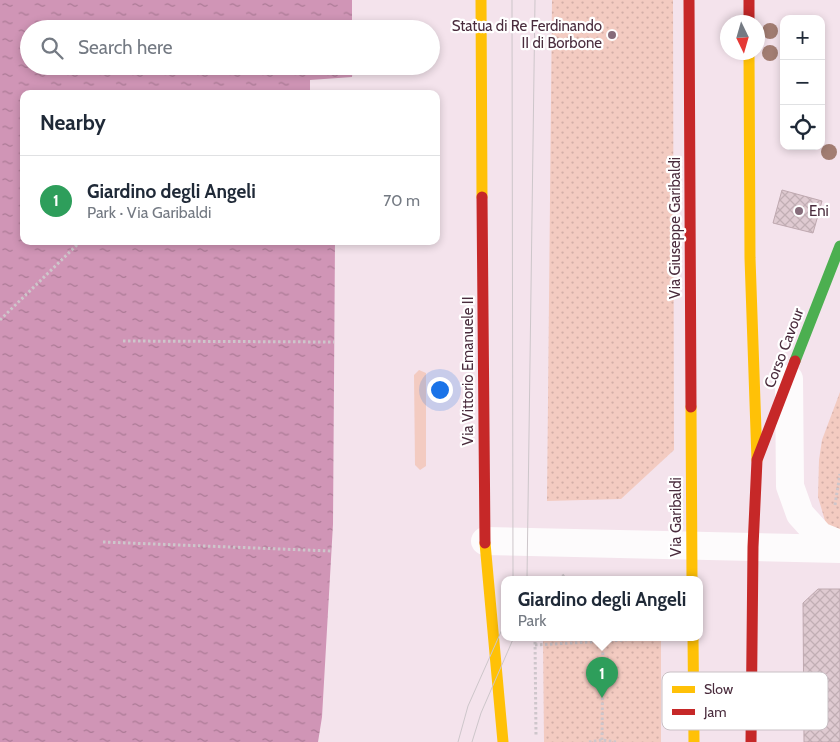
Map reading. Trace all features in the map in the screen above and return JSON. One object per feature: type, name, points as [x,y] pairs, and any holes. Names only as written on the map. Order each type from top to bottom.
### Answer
[{"type":"main road","name":"Via Vittorio Emanuele II","points":[[481,0],[485,541],[503,742]]},
{"type":"main road","name":"Via Giuseppe Garibaldi","points":[[689,0],[691,455]]},
{"type":"main road","points":[[748,0],[749,15]]},
{"type":"main road","points":[[749,60],[750,258],[757,460],[753,546],[752,672]]},
{"type":"main road","name":"Corso Cavour","points":[[757,460],[840,246]]},
{"type":"main road","name":"Via Garibaldi","points":[[691,455],[692,576]]},
{"type":"main road","points":[[693,641],[693,672]]},
{"type":"street","points":[[789,378],[790,486],[800,514],[820,536],[840,544]]},
{"type":"street","points":[[485,541],[840,549]]},
{"type":"path","points":[[0,320],[77,245]]},
{"type":"path","points":[[123,341],[334,342]]},
{"type":"path","points":[[834,509],[840,474]]},
{"type":"path","points":[[103,542],[331,551]]},
{"type":"path","points":[[534,641],[536,742]]},
{"type":"path","points":[[534,645],[580,641]]},
{"type":"path","points":[[602,740],[603,641]]},
{"type":"path","points":[[589,742],[602,740],[616,742]]},
{"type":"shaded area","points":[[552,0],[673,0],[674,450],[621,499],[547,501]]},
{"type":"shaded area","points":[[419,370],[426,373],[426,466],[420,470],[415,465],[414,375]]},
{"type":"shaded area","points":[[840,392],[840,532],[826,524],[818,497],[819,460],[822,440]]},
{"type":"shaded area","points":[[543,641],[661,641],[661,742],[544,742]]},
{"type":"water","points":[[0,0],[352,0],[352,20],[20,20],[20,75],[352,75],[352,77],[310,80],[310,90],[20,90],[20,245],[335,245],[333,524],[322,717],[318,742],[0,742]]},
{"type":"building","points":[[782,190],[822,201],[813,233],[773,223]]},
{"type":"building","points":[[818,589],[840,589],[840,742],[804,742],[804,730],[828,730],[828,672],[803,672],[803,603]]},
{"type":"tram line","points":[[512,0],[513,576]]},
{"type":"tram line","points":[[527,576],[535,0]]},
{"type":"tram line","points":[[458,742],[468,706],[501,632]]},
{"type":"tram line","points":[[472,742],[481,713],[512,641]]},
{"type":"traffic: fast","points":[[795,361],[840,246]]},
{"type":"traffic: slow","points":[[481,0],[482,197]]},
{"type":"traffic: slow","points":[[749,60],[750,258],[757,460]]},
{"type":"traffic: slow","points":[[691,407],[692,576]]},
{"type":"traffic: slow","points":[[485,543],[503,742]]},
{"type":"traffic: slow","points":[[693,641],[693,672]]},
{"type":"traffic: slow","points":[[694,730],[694,742]]},
{"type":"traffic: jam","points":[[689,0],[691,407]]},
{"type":"traffic: jam","points":[[749,0],[749,15]]},
{"type":"traffic: jam","points":[[482,197],[485,543]]},
{"type":"traffic: jam","points":[[752,672],[753,547],[757,460],[795,361]]},
{"type":"traffic: jam","points":[[751,730],[751,742]]},
{"type":"place","name":"Statua di Re Ferdinando II di Borbone","points":[[612,35]]},
{"type":"place","name":"Eni","points":[[799,211]]},
{"type":"place","name":"Giardino degli Angeli","points":[[602,698]]}]
